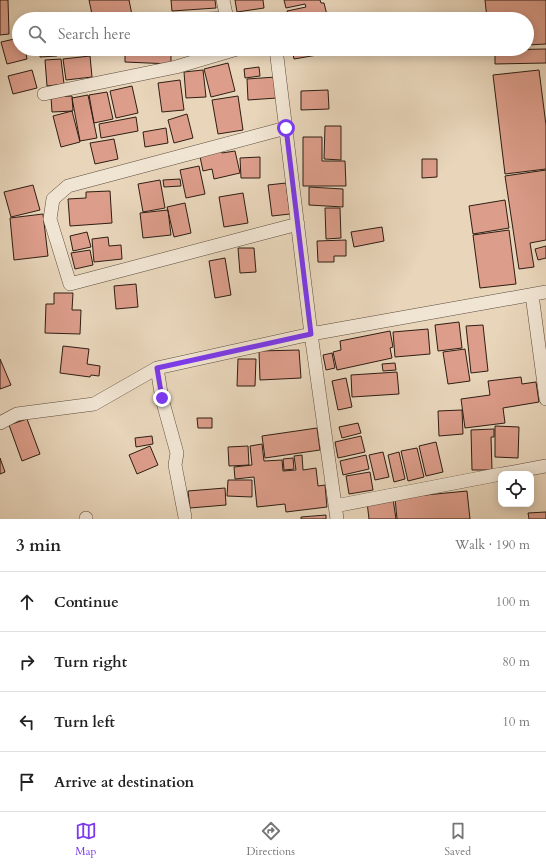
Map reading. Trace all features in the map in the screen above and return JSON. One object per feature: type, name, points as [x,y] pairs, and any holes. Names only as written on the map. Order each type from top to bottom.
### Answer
[{"type":"street","points":[[223,0],[226,12]]},
{"type":"street","points":[[44,94],[176,67],[211,56]]},
{"type":"street","points":[[277,56],[311,334],[336,513],[498,475]]},
{"type":"street","points":[[286,128],[68,186],[53,199],[50,219],[70,284],[298,224]]},
{"type":"street","points":[[0,422],[16,414],[94,404],[157,368],[311,334],[546,292]]},
{"type":"street","points":[[532,295],[546,399]]},
{"type":"street","points":[[157,368],[162,398],[176,453],[175,465],[185,517]]},
{"type":"street","points":[[518,471],[546,466]]},
{"type":"building","points":[[0,0],[8,0],[9,34],[0,35]]},
{"type":"building","points":[[89,0],[129,0],[131,12],[92,12]]},
{"type":"building","points":[[171,0],[215,0],[216,8],[172,11]]},
{"type":"building","points":[[235,0],[263,0],[264,8],[237,12]]},
{"type":"building","points":[[284,0],[320,0],[321,3],[324,3],[326,12],[287,12],[306,7],[305,4],[286,8]]},
{"type":"building","points":[[485,0],[546,0],[546,44],[534,45],[534,12],[486,12]]},
{"type":"building","points":[[12,40],[12,56],[26,56],[27,59],[7,64],[1,42]]},
{"type":"building","points":[[534,49],[546,49],[546,63],[495,64],[495,56],[534,56]]},
{"type":"building","points":[[90,56],[92,77],[66,80],[63,59]]},
{"type":"building","points":[[125,56],[171,56],[171,64],[125,62]]},
{"type":"building","points":[[293,56],[312,56],[294,59]]},
{"type":"building","points":[[61,59],[64,84],[47,86],[45,60]]},
{"type":"building","points":[[228,63],[235,91],[211,97],[204,69]]},
{"type":"building","points":[[259,67],[260,76],[245,78],[244,69]]},
{"type":"building","points":[[32,70],[37,88],[13,94],[8,76]]},
{"type":"building","points":[[203,70],[206,97],[186,98],[184,72]]},
{"type":"building","points":[[539,70],[546,125],[546,169],[505,174],[493,75]]},
{"type":"building","points":[[276,77],[277,98],[248,100],[247,79]]},
{"type":"building","points":[[180,80],[184,110],[162,112],[158,83]]},
{"type":"building","points":[[132,86],[138,113],[116,118],[110,91]]},
{"type":"building","points":[[328,90],[329,109],[301,110],[301,91]]},
{"type":"building","points":[[107,92],[113,119],[94,123],[89,95]]},
{"type":"building","points":[[88,95],[97,138],[80,141],[72,98]]},
{"type":"building","points":[[72,96],[73,111],[52,112],[51,97]]},
{"type":"building","points":[[238,96],[243,130],[218,134],[212,100]]},
{"type":"building","points":[[72,111],[80,142],[61,147],[53,116]]},
{"type":"building","points":[[187,114],[193,138],[174,143],[168,120]]},
{"type":"building","points":[[136,117],[138,131],[101,138],[99,124]]},
{"type":"building","points":[[325,126],[341,126],[341,160],[324,159]]},
{"type":"building","points":[[166,128],[168,143],[145,147],[143,132]]},
{"type":"building","points":[[303,137],[322,137],[322,161],[345,161],[346,186],[303,186]]},
{"type":"building","points":[[114,139],[118,159],[95,164],[90,143]]},
{"type":"building","points":[[221,148],[222,153],[235,151],[240,173],[214,179],[212,169],[203,171],[199,152]]},
{"type":"building","points":[[260,157],[260,178],[241,178],[240,158]]},
{"type":"building","points":[[422,159],[437,159],[437,177],[422,178]]},
{"type":"building","points":[[199,166],[205,194],[186,198],[180,170]]},
{"type":"building","points":[[546,170],[546,240],[530,243],[534,267],[519,269],[505,176]]},
{"type":"building","points":[[180,179],[181,186],[164,187],[163,180]]},
{"type":"building","points":[[160,180],[165,208],[143,212],[138,184]]},
{"type":"building","points":[[286,183],[290,214],[272,216],[268,185]]},
{"type":"building","points":[[33,185],[40,210],[11,217],[4,192]]},
{"type":"building","points":[[309,187],[343,189],[343,207],[309,205]]},
{"type":"building","points":[[110,191],[112,223],[70,226],[68,199],[86,198],[86,192]]},
{"type":"building","points":[[243,193],[248,223],[224,227],[219,197]]},
{"type":"building","points":[[505,200],[509,228],[473,234],[469,206]]},
{"type":"building","points":[[185,203],[191,233],[174,237],[167,207]]},
{"type":"building","points":[[325,208],[340,208],[341,238],[326,239]]},
{"type":"building","points":[[168,210],[171,235],[143,238],[140,213]]},
{"type":"building","points":[[43,214],[48,256],[14,260],[10,218]]},
{"type":"building","points":[[382,227],[384,241],[354,247],[351,232]]},
{"type":"building","points":[[509,230],[516,284],[480,288],[473,235]]},
{"type":"building","points":[[87,232],[91,247],[73,251],[70,236]]},
{"type":"building","points":[[108,237],[109,246],[121,245],[122,259],[94,262],[92,239]]},
{"type":"building","points":[[346,240],[346,256],[334,256],[334,262],[318,262],[317,241]]},
{"type":"building","points":[[546,246],[546,258],[538,260],[535,249]]},
{"type":"building","points":[[238,248],[254,248],[256,272],[240,273]]},
{"type":"building","points":[[90,250],[93,265],[75,269],[71,253]]},
{"type":"building","points":[[225,258],[231,295],[215,298],[209,261]]},
{"type":"building","points":[[136,284],[138,307],[116,309],[114,286]]},
{"type":"building","points":[[54,293],[73,293],[72,310],[81,310],[80,334],[45,333],[46,304],[54,304]]},
{"type":"building","points":[[459,322],[462,348],[438,351],[435,325]]},
{"type":"building","points":[[483,325],[488,371],[471,373],[466,326]]},
{"type":"building","points":[[428,329],[430,354],[395,357],[393,332]]},
{"type":"building","points":[[390,331],[393,347],[390,348],[392,358],[337,370],[333,352],[341,350],[340,341]]},
{"type":"building","points":[[63,346],[89,349],[87,364],[100,366],[99,376],[91,375],[90,377],[60,373]]},
{"type":"building","points":[[465,349],[470,381],[448,384],[443,352]]},
{"type":"building","points":[[299,350],[301,378],[260,380],[259,351]]},
{"type":"building","points":[[332,353],[335,368],[326,370],[323,355]]},
{"type":"building","points":[[0,359],[11,385],[0,389]]},
{"type":"building","points":[[238,359],[256,359],[255,386],[237,386]]},
{"type":"building","points":[[395,363],[396,370],[383,371],[382,364]]},
{"type":"building","points":[[397,372],[399,394],[352,397],[351,375]]},
{"type":"building","points":[[521,377],[522,384],[536,382],[539,402],[503,408],[505,423],[465,428],[461,399],[490,395],[488,381]]},
{"type":"building","points":[[346,378],[352,407],[338,410],[332,381]]},
{"type":"building","points":[[462,410],[463,434],[439,436],[438,411]]},
{"type":"building","points":[[197,418],[212,418],[212,428],[198,428]]},
{"type":"building","points":[[27,419],[40,454],[22,461],[9,425]]},
{"type":"building","points":[[358,423],[361,433],[342,438],[339,427]]},
{"type":"building","points":[[495,426],[519,427],[518,458],[495,457]]},
{"type":"building","points":[[317,428],[320,450],[265,458],[262,436]]},
{"type":"building","points":[[494,429],[494,437],[491,437],[492,470],[472,470],[471,430]]},
{"type":"building","points":[[152,436],[153,444],[136,447],[135,438]]},
{"type":"building","points":[[361,436],[365,452],[338,458],[335,442]]},
{"type":"building","points":[[436,442],[443,472],[426,476],[419,446]]},
{"type":"building","points":[[262,444],[264,461],[282,460],[283,471],[296,470],[294,456],[302,455],[303,470],[316,468],[318,486],[325,485],[327,507],[286,512],[285,504],[257,507],[254,477],[235,479],[234,467],[252,465],[250,446]]},
{"type":"building","points":[[150,446],[158,465],[137,474],[129,455]]},
{"type":"building","points":[[248,446],[249,465],[229,466],[228,447]]},
{"type":"building","points":[[417,448],[424,477],[408,481],[401,451]]},
{"type":"building","points":[[383,452],[389,477],[375,480],[369,455]]},
{"type":"building","points":[[399,452],[405,479],[394,482],[388,455]]},
{"type":"building","points":[[366,455],[369,469],[343,475],[340,461]]},
{"type":"building","points":[[0,458],[5,472],[0,474]]},
{"type":"building","points":[[293,458],[294,469],[284,470],[283,459]]},
{"type":"building","points":[[370,472],[373,490],[349,494],[346,476]]},
{"type":"building","points":[[228,480],[252,480],[252,497],[227,496]]},
{"type":"building","points":[[225,488],[226,505],[190,508],[188,491]]},
{"type":"building","points":[[467,491],[470,519],[397,519],[395,498]]},
{"type":"building","points":[[393,499],[396,519],[369,519],[367,502]]},
{"type":"building","points":[[546,512],[546,519],[529,519],[528,513]]},
{"type":"building","points":[[326,515],[326,519],[301,519],[301,517]]},
{"type":"route","points":[[162,398],[157,368],[311,334],[286,128]]}]
